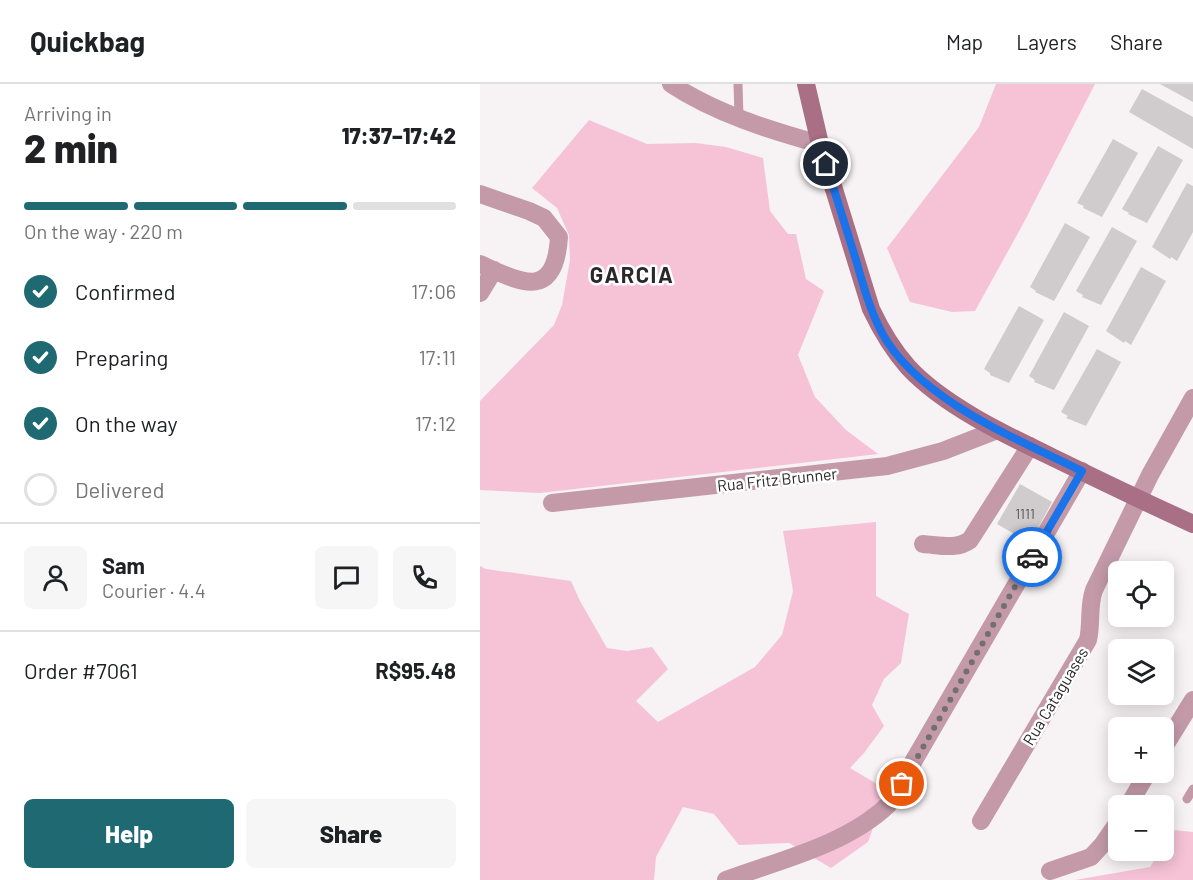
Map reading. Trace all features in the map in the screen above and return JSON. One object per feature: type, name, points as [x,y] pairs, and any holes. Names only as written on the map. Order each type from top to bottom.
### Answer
[{"type":"main road","points":[[806,84],[820,144],[864,286],[883,334],[909,368],[936,391],[997,430],[1193,524]]},
{"type":"street","points":[[671,84],[688,96],[739,117],[820,144]]},
{"type":"street","points":[[480,194],[544,218],[559,237],[558,257],[548,275],[531,283],[516,281],[487,267],[480,293]]},
{"type":"street","name":"Rua Cataguases","points":[[981,821],[1088,640],[1091,626],[1089,614],[1091,596],[1137,499],[1193,398]]},
{"type":"street","name":"Rua Fritz Brunner","points":[[552,503],[886,466],[943,451],[997,430]]},
{"type":"street","points":[[923,544],[955,546],[964,545],[970,540],[1030,446]]},
{"type":"street","points":[[726,880],[838,839],[873,819],[888,806],[1082,471]]},
{"type":"street","points":[[1174,731],[1193,700]]},
{"type":"street","points":[[1050,872],[1091,857],[1108,836]]},
{"type":"lane","points":[[738,84],[739,117]]},
{"type":"lane","points":[[1188,800],[1193,789]]},
{"type":"shaded area","points":[[996,84],[1095,84],[975,311],[952,312],[910,302],[887,248],[979,127]]},
{"type":"shaded area","points":[[589,120],[647,144],[696,143],[726,147],[763,158],[770,211],[788,234],[796,234],[806,279],[824,291],[798,355],[815,397],[846,430],[878,454],[540,493],[480,490],[480,401],[554,325],[562,305],[570,260],[569,235],[557,208],[532,188]]},
{"type":"shaded area","points":[[876,522],[876,596],[909,614],[901,663],[884,679],[872,705],[884,726],[850,768],[882,787],[885,795],[868,842],[831,868],[789,843],[739,845],[714,814],[683,807],[656,857],[654,880],[480,880],[480,566],[486,569],[571,581],[607,648],[627,651],[652,647],[668,669],[636,701],[658,722],[755,667],[782,635],[793,591],[783,531]]},
{"type":"shaded area","points":[[1174,830],[1193,832],[1193,880],[1075,880],[1150,867],[1154,861],[1174,861]]},
{"type":"building","points":[[1160,84],[1193,84],[1193,102]]},
{"type":"building","points":[[1142,89],[1193,117],[1193,149],[1129,112]]},
{"type":"building","points":[[1113,139],[1138,153],[1102,217],[1077,203]]},
{"type":"building","points":[[1158,146],[1183,160],[1147,223],[1122,209]]},
{"type":"building","points":[[1187,183],[1193,186],[1193,232],[1177,261],[1152,247]]},
{"type":"building","points":[[1065,223],[1090,237],[1054,301],[1030,287]]},
{"type":"building","points":[[1112,227],[1137,241],[1101,305],[1082,297],[1083,295],[1076,291]]},
{"type":"building","points":[[1141,267],[1166,281],[1131,345],[1106,331]]},
{"type":"building","points":[[1019,306],[1044,320],[1009,383],[990,375],[984,369]]},
{"type":"building","points":[[1064,312],[1089,326],[1054,390],[1034,382],[1035,380],[1029,376]]},
{"type":"building","points":[[1097,349],[1121,362],[1086,426],[1066,418],[1068,416],[1061,412]]},
{"type":"building","points":[[1020,484],[1052,502],[1030,543],[997,524]]},
{"type":"way so far","points":[[902,784],[1032,557]]},
{"type":"district","name":"GARCIA","points":[[632,274]]},
{"type":"route","points":[[826,164],[871,309],[883,334],[909,368],[936,391],[997,430],[1082,471],[1032,557]]}]
